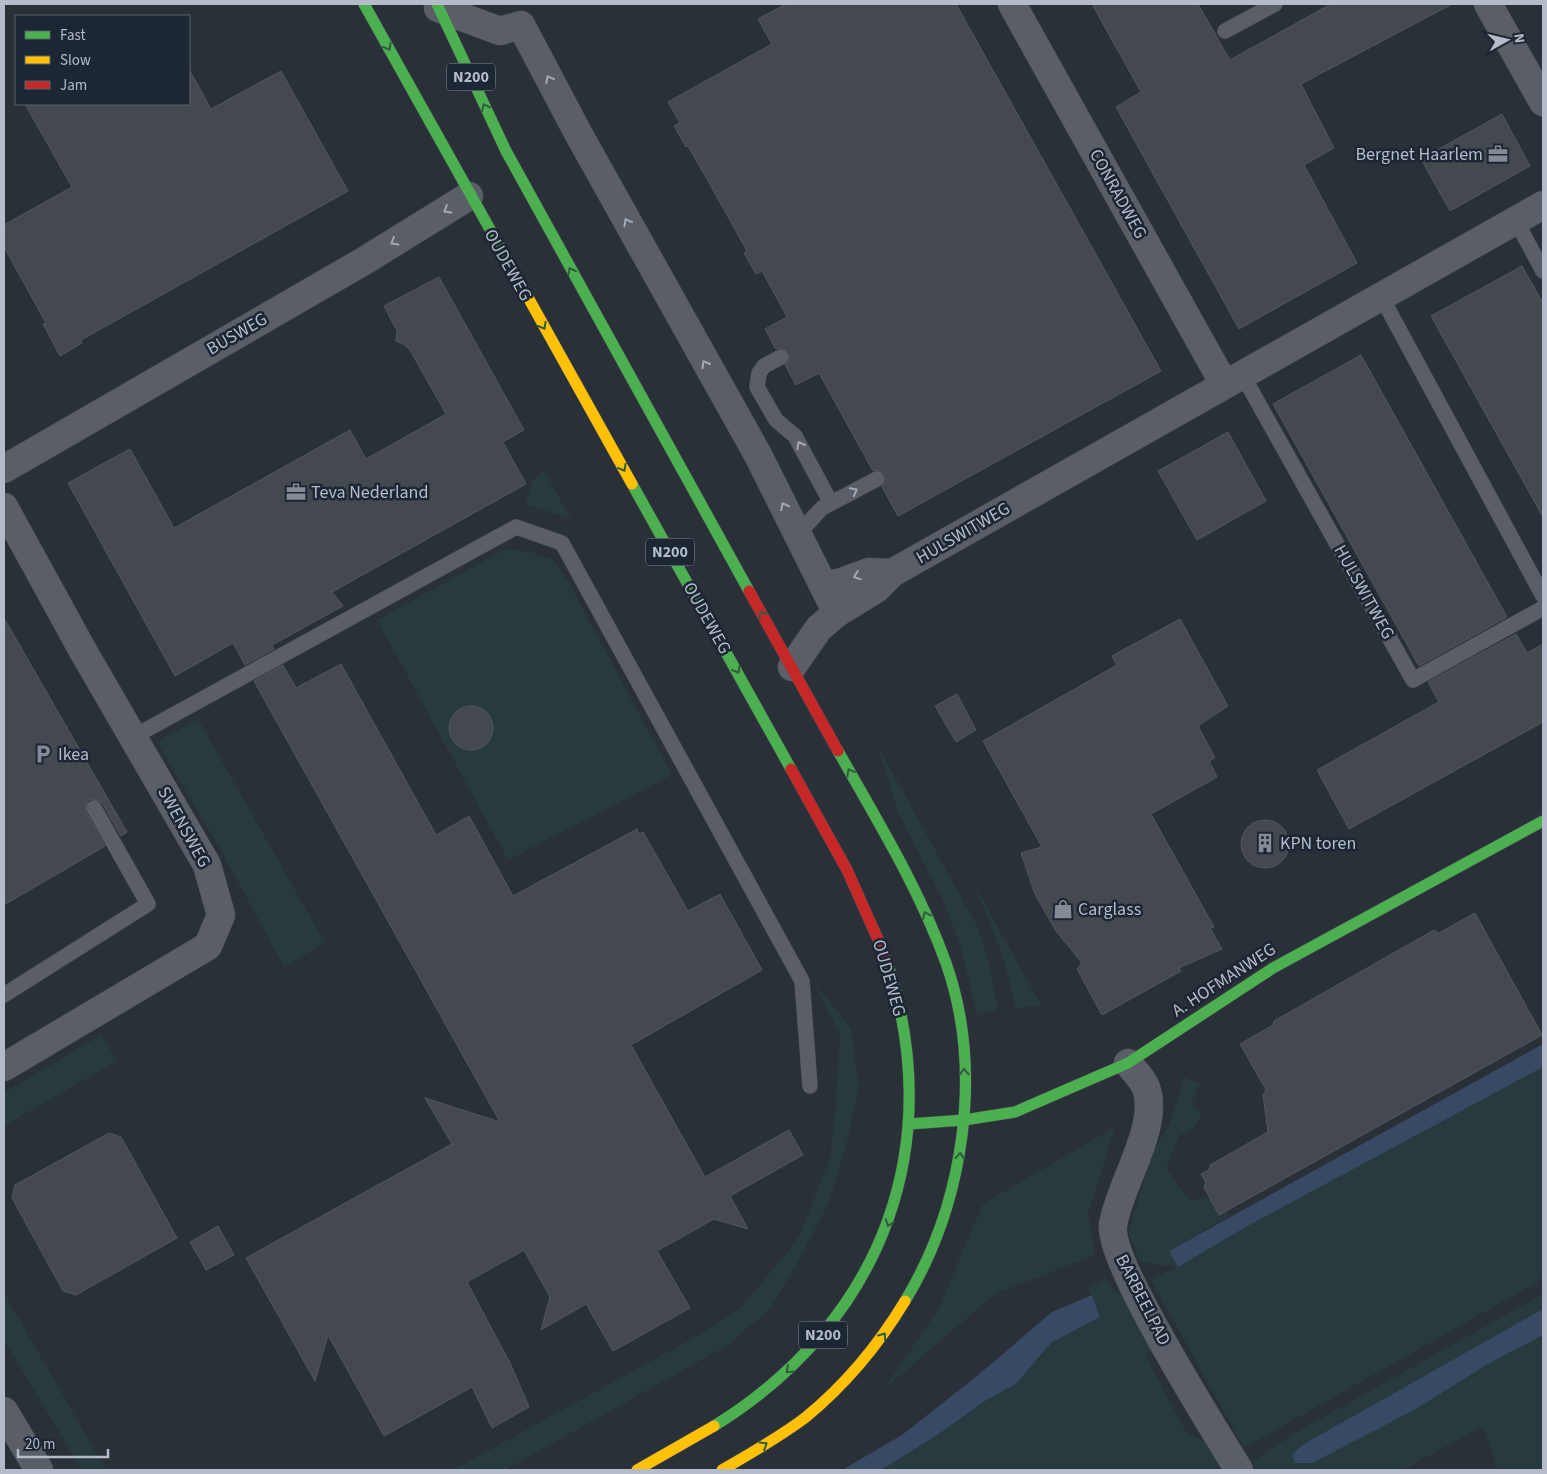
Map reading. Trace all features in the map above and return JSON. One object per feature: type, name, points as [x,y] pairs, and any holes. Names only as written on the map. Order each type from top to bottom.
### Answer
[{"type":"main road","name":"OUDEWEG","points":[[364,4],[767,724],[863,902],[894,982],[901,1016],[907,1066],[909,1124]]},
{"type":"main road","name":"N200","points":[[438,6],[511,160],[603,330],[912,883],[936,937],[954,991],[962,1038],[965,1079],[964,1120],[959,1168],[944,1222],[923,1272],[892,1323],[874,1348],[851,1374],[806,1416],[784,1433],[722,1470]]},
{"type":"main road","name":"A. HOFMANWEG","points":[[909,1124],[964,1120],[1015,1112],[1128,1063],[1273,968],[1543,821]]},
{"type":"main road","name":"N200","points":[[637,1470],[716,1426],[772,1386],[820,1337],[852,1297],[879,1249],[896,1202],[906,1162],[909,1124]]},
{"type":"street","name":"CONRADWEG","points":[[1012,4],[1233,380]]},
{"type":"street","points":[[1488,4],[1543,102]]},
{"type":"street","points":[[438,6],[500,31],[521,25],[582,142],[758,455],[824,585],[836,613]]},
{"type":"street","name":"BUSWEG","points":[[4,469],[364,261],[470,196]]},
{"type":"street","name":"HULSWITWEG","points":[[792,667],[819,628],[836,613],[876,589],[892,573],[1543,205]]},
{"type":"street","name":"SWENSWEG","points":[[4,508],[207,865],[221,915],[208,946],[4,1067]]},
{"type":"street","points":[[824,585],[869,572],[892,573]]},
{"type":"street","name":"BARBEELPAD","points":[[1128,1063],[1147,1089],[1150,1111],[1113,1226],[1117,1248],[1140,1301],[1239,1470]]},
{"type":"street","points":[[4,1411],[39,1470]]},
{"type":"lane","points":[[1225,31],[1275,4]]},
{"type":"lane","points":[[1516,221],[1543,271]]},
{"type":"lane","points":[[1380,296],[1543,596]]},
{"type":"lane","points":[[781,357],[764,366],[759,373],[758,387],[776,420],[795,436],[831,503]]},
{"type":"lane","name":"HULSWITWEG","points":[[1233,380],[1413,680],[1543,608]]},
{"type":"lane","points":[[798,534],[822,508],[877,479]]},
{"type":"lane","points":[[133,737],[516,527],[562,543],[802,981],[810,1086]]},
{"type":"lane","points":[[4,995],[148,904],[94,808]]},
{"type":"green space","points":[[544,470],[572,521],[554,513],[526,505],[531,483]]},
{"type":"green space","points":[[506,549],[531,552],[553,560],[570,585],[672,775],[508,860],[377,620]]},
{"type":"green space","points":[[198,719],[325,943],[284,967],[222,852],[157,742]]},
{"type":"green space","points":[[879,748],[977,926],[990,967],[998,1010],[977,1014],[961,948],[945,904],[897,810]]},
{"type":"green space","points":[[968,873],[1041,1005],[1015,1009],[1008,973],[990,923]]},
{"type":"green space","points":[[813,982],[851,1028],[859,1087],[847,1142],[829,1202],[799,1260],[770,1309],[728,1345],[505,1470],[453,1470],[697,1336],[740,1308],[787,1253],[802,1230],[830,1158],[835,1115],[840,1034]]},
{"type":"green space","points":[[101,1035],[117,1061],[4,1126],[4,1093]]},
{"type":"green space","points":[[1543,1067],[1543,1279],[1244,1448],[1151,1280],[1177,1267],[1140,1262],[1128,1231],[1154,1150],[1170,1123],[1184,1077],[1200,1084],[1191,1104],[1202,1115],[1194,1128],[1179,1136],[1166,1168],[1189,1200],[1217,1197],[1229,1216],[1169,1251],[1178,1267],[1244,1228]]},
{"type":"green space","points":[[1115,1127],[1088,1214],[1095,1255],[995,1294],[883,1390],[938,1310],[983,1204]]},
{"type":"green space","points":[[1106,1279],[1115,1292],[1120,1293],[1154,1350],[1145,1355],[1187,1434],[1208,1442],[1221,1464],[1212,1470],[881,1470],[936,1436],[985,1401],[1016,1384],[1051,1343],[1100,1317],[1092,1295],[1086,1288]]},
{"type":"green space","points":[[4,1293],[106,1470],[82,1470],[4,1340]]},
{"type":"green space","points":[[1543,1294],[1543,1309],[1302,1445],[1292,1456],[1488,1364],[1543,1334],[1543,1470],[1498,1470],[1483,1426],[1403,1470],[1258,1470],[1253,1461],[1295,1433]]},
{"type":"water","points":[[1543,1044],[1543,1067],[1244,1228],[1178,1267],[1169,1251]]},
{"type":"water","points":[[1092,1295],[1100,1317],[1051,1343],[1016,1384],[985,1401],[936,1436],[881,1470],[842,1470],[902,1435],[972,1380],[1052,1312]]},
{"type":"water","points":[[1543,1309],[1543,1335],[1488,1364],[1416,1409],[1312,1463],[1295,1463],[1292,1455],[1302,1445]]},
{"type":"building","points":[[786,4],[956,4],[1161,371],[898,516],[882,487],[886,480],[885,474],[878,470],[873,471],[819,373],[796,385],[785,365],[790,358],[789,352],[782,348],[776,349],[765,329],[787,317],[762,271],[756,274],[744,253],[747,251],[688,146],[686,147],[674,126],[680,123],[668,102],[772,44],[758,19]]},
{"type":"building","points":[[1092,4],[1198,4],[1230,60],[1331,4],[1452,4],[1301,84],[1334,148],[1304,165],[1357,263],[1239,329],[1116,107],[1141,92]]},
{"type":"building","points":[[190,71],[211,109],[281,71],[348,191],[81,340],[82,343],[60,356],[43,324],[46,323],[4,247],[4,225],[72,187],[26,105],[190,105]]},
{"type":"building","points":[[1502,114],[1530,166],[1450,211],[1421,159]]},
{"type":"building","points":[[1522,266],[1543,303],[1543,517],[1431,316]]},
{"type":"building","points":[[439,277],[524,430],[503,442],[526,484],[332,592],[343,606],[272,645],[274,649],[245,665],[233,643],[175,676],[68,483],[130,449],[174,528],[350,430],[366,459],[446,414],[411,352],[405,345],[396,341],[397,331],[384,306]]},
{"type":"building","points":[[1361,355],[1507,617],[1419,666],[1273,404]]},
{"type":"building","points":[[1228,432],[1266,501],[1197,540],[1158,471]]},
{"type":"building","name":"Ikea","points":[[4,618],[127,832],[121,836],[102,803],[95,799],[89,800],[86,804],[86,812],[105,846],[4,905]]},
{"type":"building","points":[[1180,619],[1228,706],[1198,726],[1215,758],[1209,761],[1217,777],[1151,814],[1214,927],[1210,928],[1222,949],[1179,968],[1181,971],[1102,1015],[1077,969],[1082,963],[1056,931],[1035,894],[1021,853],[1042,847],[983,741],[1117,665],[1112,656]]},
{"type":"building","points":[[1516,634],[1527,653],[1543,644],[1543,722],[1349,829],[1317,770],[1439,702],[1428,682]]},
{"type":"building","points":[[341,664],[436,835],[469,816],[513,896],[637,829],[639,834],[643,832],[688,911],[720,894],[762,970],[631,1045],[705,1177],[789,1130],[803,1155],[730,1196],[748,1229],[714,1219],[657,1251],[690,1308],[613,1351],[586,1304],[541,1330],[550,1297],[524,1250],[467,1282],[511,1365],[529,1407],[492,1428],[472,1387],[384,1436],[328,1335],[315,1381],[246,1258],[452,1144],[425,1098],[500,1122],[254,681],[283,665],[296,688]]},
{"type":"building","points":[[957,694],[976,730],[956,742],[935,706]]},
{"type":"building","points":[[475,706],[487,712],[492,719],[492,737],[487,744],[480,749],[467,750],[459,747],[452,740],[449,724],[452,716],[459,709]]},
{"type":"building","name":"KPN toren","points":[[1260,820],[1270,820],[1282,827],[1289,839],[1289,849],[1282,861],[1270,868],[1260,868],[1252,864],[1245,857],[1241,849],[1241,839],[1245,831],[1252,824]]},
{"type":"building","points":[[1475,913],[1542,1035],[1219,1215],[1204,1187],[1206,1182],[1201,1174],[1210,1169],[1210,1165],[1268,1132],[1263,1095],[1266,1090],[1240,1044],[1273,1025],[1274,1021],[1434,930],[1439,933]]},
{"type":"building","points":[[109,1133],[121,1137],[177,1238],[76,1295],[63,1291],[12,1198],[15,1185]]},
{"type":"building","points":[[218,1226],[234,1255],[206,1270],[190,1242]]},
{"type":"traffic: fast","points":[[364,4],[515,274]]},
{"type":"traffic: fast","points":[[437,4],[506,151],[749,591]]},
{"type":"traffic: fast","points":[[632,484],[791,769]]},
{"type":"traffic: fast","points":[[838,751],[897,855],[935,935],[946,963],[958,1005],[964,1048],[965,1092],[962,1136],[954,1180],[942,1222],[925,1263],[905,1301]]},
{"type":"traffic: fast","points":[[909,1124],[964,1120],[1015,1112],[1128,1063],[1273,968],[1543,821]]},
{"type":"traffic: fast","points":[[714,1426],[773,1383],[822,1334],[860,1280],[888,1221],[904,1158],[909,1092],[903,1023],[884,953]]},
{"type":"traffic: slow","points":[[515,274],[632,484]]},
{"type":"traffic: slow","points":[[722,1470],[765,1445],[820,1405],[848,1378],[873,1348],[905,1301]]},
{"type":"traffic: slow","points":[[637,1470],[714,1426]]},
{"type":"traffic: jam","points":[[749,591],[838,751]]},
{"type":"traffic: jam","points":[[791,769],[847,870],[884,953]]},
{"type":"place","name":"Bergnet Haarlem","points":[[1498,154]]},
{"type":"place","name":"Teva Nederland","points":[[296,492]]},
{"type":"place","name":"Ikea","points":[[43,754]]},
{"type":"place","name":"KPN toren","points":[[1265,843]]},
{"type":"place","name":"Carglass","points":[[1063,909]]}]
